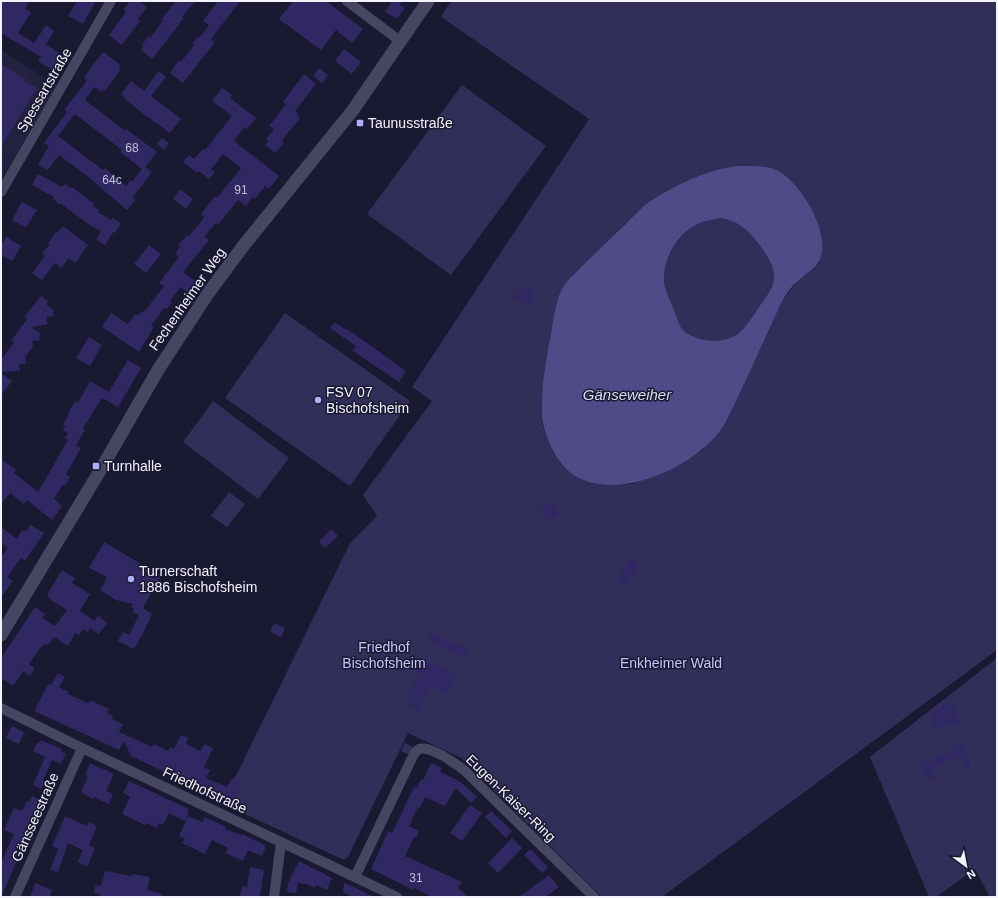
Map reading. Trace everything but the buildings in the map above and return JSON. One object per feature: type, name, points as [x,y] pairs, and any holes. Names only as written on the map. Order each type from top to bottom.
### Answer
[{"type":"street","name":"Spessartstraße","points":[[1,192],[111,1]]},
{"type":"street","points":[[347,1],[400,41]]},
{"type":"street","name":"Fechenheimer Weg","points":[[1,635],[101,469],[158,370],[209,292],[244,245],[338,130],[428,1]]},
{"type":"street","name":"Friedhofstraße","points":[[1,708],[82,748],[397,897]]},
{"type":"street","name":"Gänsseestraße","points":[[15,897],[82,748]]},
{"type":"street","name":"Eugen-Kaiser-Ring","points":[[355,877],[413,756],[420,749],[425,749],[446,758],[464,770],[594,897]]},
{"type":"street","points":[[274,897],[281,842]]},
{"type":"shaded area","points":[[1,50],[57,85],[1,180]]},
{"type":"green space","name":"Enkheimer Wald","points":[[451,1],[997,1],[997,650],[662,897],[602,897],[461,758],[408,733],[348,857],[344,860],[232,808],[237,794],[229,790],[350,543],[377,516],[363,495],[432,401],[412,387],[589,119],[441,17]],"holes":[[[785,176],[801,191],[819,263],[799,279],[782,301],[731,411],[702,450],[655,476],[632,484],[610,485],[581,479],[561,463],[554,453],[542,424],[560,292],[568,280],[627,222]]]},
{"type":"green space","points":[[462,85],[546,146],[451,275],[367,214]]},
{"type":"green space","points":[[721,218],[733,221],[742,226],[754,238],[770,262],[774,279],[768,294],[739,333],[733,337],[719,341],[711,341],[696,338],[682,329],[666,290],[664,279],[670,253],[679,238],[699,223]]},
{"type":"green space","name":"FSV 07 Bischofsheim","points":[[285,313],[410,401],[350,486],[225,398]]},
{"type":"green space","points":[[213,401],[289,458],[258,499],[183,442]]},
{"type":"green space","points":[[229,492],[245,504],[227,527],[211,516]]},
{"type":"green space","points":[[997,658],[997,897],[990,897],[975,869],[936,897],[929,897],[870,757]]},
{"type":"green space","points":[[405,743],[413,747],[409,755],[401,751]]},
{"type":"water","name":"Gänseweiher","points":[[736,166],[756,166],[772,168],[785,176],[795,185],[804,196],[818,223],[822,237],[822,250],[819,261],[791,288],[785,297],[727,419],[720,431],[708,444],[676,467],[657,476],[637,482],[617,485],[598,484],[581,479],[568,470],[557,458],[546,436],[542,420],[542,398],[545,371],[554,314],[561,291],[568,280],[646,204],[689,180],[724,168]],"holes":[[[721,218],[727,219],[746,230],[754,238],[772,266],[774,279],[766,298],[739,333],[733,337],[719,341],[704,340],[690,335],[681,327],[665,287],[665,270],[674,245],[685,232],[703,222]]]},
{"type":"place","name":"Taunusstraße","points":[[360,123]]},
{"type":"place","name":"FSV 07 Bischofsheim","points":[[318,400]]},
{"type":"place","name":"Turnhalle","points":[[96,466]]},
{"type":"place","name":"Turnerschaft 1886 Bischofsheim","points":[[131,579]]},
{"type":"park label","name":"Friedhof Bischofsheim","points":[[384,656]]}]
